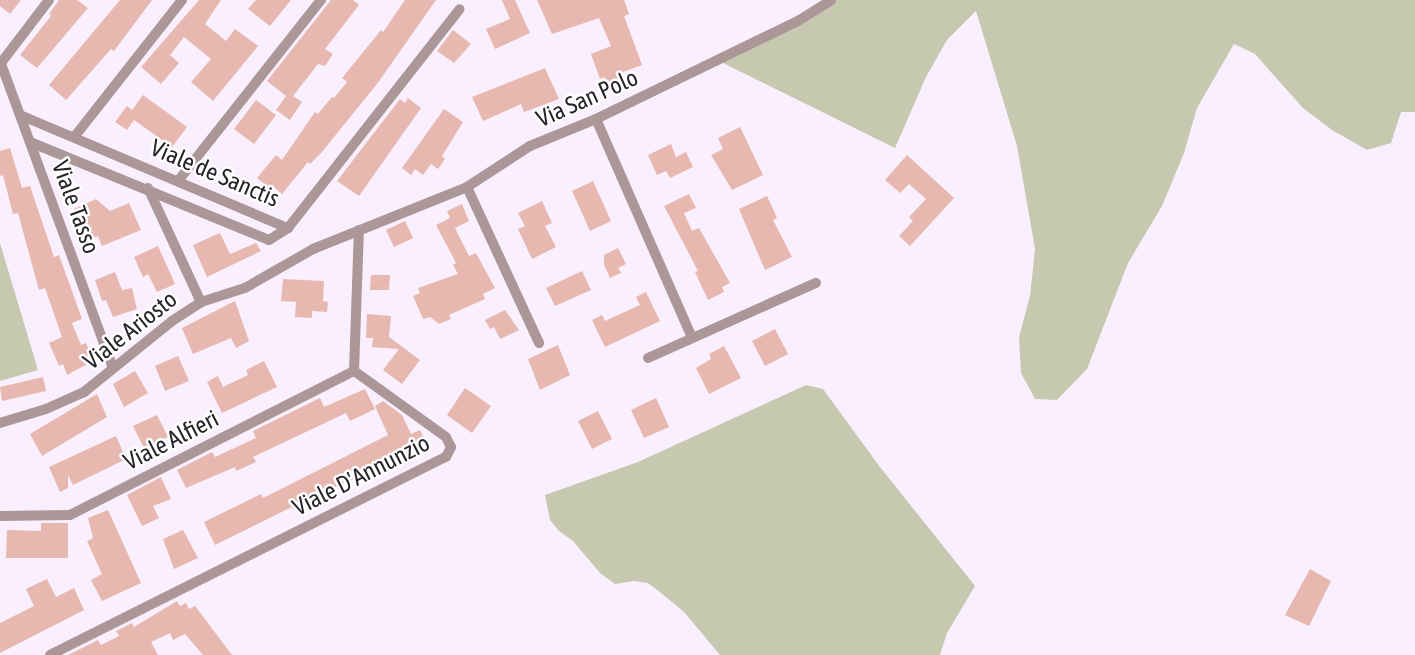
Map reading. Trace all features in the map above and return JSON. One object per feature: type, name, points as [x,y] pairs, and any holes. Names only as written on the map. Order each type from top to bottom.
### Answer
[{"type":"street","points":[[0,62],[50,0]]},
{"type":"street","points":[[75,136],[182,0]]},
{"type":"street","points":[[178,181],[321,0]]},
{"type":"street","name":"Via San Polo","points":[[359,230],[467,187],[520,152],[596,119],[798,21],[831,0]]},
{"type":"street","points":[[288,228],[460,9]]},
{"type":"street","name":"Viale Tasso","points":[[0,62],[113,368]]},
{"type":"street","name":"Viale de Sanctis","points":[[20,115],[288,228]]},
{"type":"street","points":[[596,119],[692,338]]},
{"type":"street","name":"Viale de Sanctis","points":[[30,142],[148,188],[269,240],[288,228]]},
{"type":"street","points":[[467,187],[539,343]]},
{"type":"street","points":[[148,188],[201,302]]},
{"type":"street","points":[[354,371],[359,230]]},
{"type":"street","name":"Viale Ariosto","points":[[0,423],[46,410],[84,392],[201,302],[245,288],[313,248],[359,230]]},
{"type":"street","points":[[648,358],[816,283]]},
{"type":"street","name":"Viale Alfieri","points":[[0,516],[70,515],[354,371]]},
{"type":"street","name":"Viale D'Annunzio","points":[[50,655],[446,457],[451,447],[446,437],[354,371]]},
{"type":"green space","points":[[826,0],[1415,0],[1415,112],[1401,112],[1391,143],[1367,150],[1332,130],[1303,108],[1255,54],[1234,44],[1197,108],[1184,153],[1162,206],[1128,263],[1087,369],[1057,400],[1035,399],[1021,373],[1019,337],[1030,296],[1035,249],[1017,146],[976,11],[947,40],[926,77],[895,148],[717,60]]},
{"type":"green space","points":[[0,243],[38,370],[0,381]]},
{"type":"green space","points":[[806,385],[823,389],[880,467],[975,586],[947,633],[940,655],[720,655],[684,612],[661,593],[648,583],[634,581],[615,584],[600,573],[573,541],[550,520],[545,495],[638,462]]},
{"type":"building","points":[[0,0],[21,0],[10,14],[0,6]]},
{"type":"building","points":[[59,0],[77,0],[88,8],[37,68],[20,55],[51,16],[49,14]]},
{"type":"building","points":[[120,0],[152,0],[114,51],[111,49],[66,100],[49,85]]},
{"type":"building","points":[[199,0],[221,0],[205,24],[226,41],[235,29],[258,46],[213,101],[191,82],[211,59],[184,37],[170,55],[179,63],[161,84],[141,67]]},
{"type":"building","points":[[256,0],[291,0],[270,26],[248,9]]},
{"type":"building","points":[[331,0],[353,0],[359,5],[325,49],[333,54],[325,66],[318,64],[293,96],[302,102],[290,120],[276,110],[286,96],[267,81]]},
{"type":"building","points":[[405,0],[436,0],[377,84],[321,153],[310,164],[308,162],[282,194],[274,187],[272,190],[257,178],[276,155],[282,160],[315,112],[318,114],[332,97],[334,98],[347,82],[342,78],[381,30],[383,32]]},
{"type":"building","points":[[502,0],[515,0],[530,33],[495,49],[486,29],[510,19]]},
{"type":"building","points":[[537,0],[624,0],[629,14],[624,16],[642,65],[620,73],[622,78],[607,84],[604,77],[600,79],[591,54],[611,46],[599,18],[552,34]]},
{"type":"building","points":[[453,30],[471,44],[454,63],[437,51]]},
{"type":"building","points":[[545,68],[559,99],[524,112],[521,104],[483,121],[472,97]]},
{"type":"building","points":[[143,95],[187,127],[172,147],[134,120],[127,130],[115,122],[127,106],[132,110]]},
{"type":"building","points":[[408,98],[421,108],[359,196],[337,181],[400,99],[405,103]]},
{"type":"building","points":[[256,100],[276,115],[254,144],[234,129]]},
{"type":"building","points":[[444,109],[463,122],[442,156],[445,159],[438,169],[431,164],[423,175],[415,169],[411,175],[402,168]]},
{"type":"building","points":[[740,127],[763,175],[732,190],[711,155],[723,149],[718,138]]},
{"type":"building","points":[[671,144],[676,157],[686,152],[693,167],[670,178],[666,171],[657,175],[648,155]]},
{"type":"building","points":[[10,148],[22,188],[30,186],[54,257],[59,255],[82,319],[72,323],[81,345],[86,343],[93,361],[67,375],[63,364],[59,366],[49,343],[62,337],[45,288],[39,290],[18,213],[13,214],[3,175],[0,176],[0,151]]},
{"type":"building","points":[[907,155],[954,198],[910,246],[899,236],[913,221],[909,217],[926,199],[909,184],[900,193],[885,180]]},
{"type":"building","points":[[593,181],[611,221],[590,231],[572,191]]},
{"type":"building","points":[[689,194],[696,208],[684,213],[692,231],[699,228],[730,283],[722,287],[724,292],[708,300],[695,272],[698,271],[664,206]]},
{"type":"building","points":[[767,196],[777,218],[773,220],[792,257],[765,270],[739,209]]},
{"type":"building","points":[[96,199],[110,211],[129,203],[141,230],[102,246],[98,236],[88,241],[74,209]]},
{"type":"building","points":[[542,201],[552,223],[545,226],[556,247],[532,259],[518,229],[525,226],[518,213]]},
{"type":"building","points":[[462,204],[469,221],[455,228],[469,256],[476,253],[495,288],[483,294],[485,299],[449,315],[451,319],[439,324],[430,317],[423,319],[413,296],[420,293],[418,288],[458,274],[453,265],[456,263],[436,225],[450,218],[447,211]]},
{"type":"building","points":[[405,221],[413,238],[394,247],[386,230]]},
{"type":"building","points":[[220,233],[230,254],[256,243],[261,251],[207,277],[193,245]]},
{"type":"building","points":[[158,246],[175,284],[157,292],[148,274],[143,277],[134,257]]},
{"type":"building","points":[[618,248],[626,264],[618,268],[621,273],[610,278],[604,265],[604,255]]},
{"type":"building","points":[[582,271],[591,290],[555,306],[546,288]]},
{"type":"building","points":[[115,272],[122,290],[132,288],[137,309],[113,317],[106,300],[102,301],[95,280]]},
{"type":"building","points":[[371,275],[390,275],[389,290],[370,290]]},
{"type":"building","points":[[283,279],[324,281],[323,301],[328,302],[327,312],[312,311],[312,318],[295,317],[296,302],[281,301]]},
{"type":"building","points":[[646,292],[660,321],[605,347],[592,320],[602,315],[605,321],[640,305],[636,297]]},
{"type":"building","points":[[235,301],[249,341],[236,348],[231,338],[193,354],[182,328]]},
{"type":"building","points":[[505,310],[519,330],[500,339],[494,327],[490,329],[485,320]]},
{"type":"building","points":[[367,314],[391,316],[389,337],[420,360],[402,384],[383,370],[399,349],[372,347],[373,338],[366,338]]},
{"type":"building","points":[[775,329],[788,354],[765,366],[752,341]]},
{"type":"building","points":[[558,345],[570,375],[540,390],[528,359]]},
{"type":"building","points":[[724,346],[741,378],[709,394],[696,368],[711,359],[709,354]]},
{"type":"building","points":[[178,356],[189,381],[165,391],[155,366]]},
{"type":"building","points":[[264,361],[277,387],[222,413],[207,382],[218,376],[223,387],[248,375],[246,370]]},
{"type":"building","points":[[135,371],[148,393],[124,407],[113,384]]},
{"type":"building","points":[[43,377],[46,391],[2,401],[0,387]]},
{"type":"building","points":[[465,388],[491,406],[472,433],[447,415]]},
{"type":"building","points":[[365,389],[375,409],[350,421],[346,413],[253,457],[256,462],[236,471],[235,467],[186,488],[177,470],[212,452],[215,457],[256,438],[253,431],[320,398],[324,407]]},
{"type":"building","points":[[97,394],[107,417],[42,456],[30,434]]},
{"type":"building","points":[[656,398],[669,427],[644,438],[631,410]]},
{"type":"building","points":[[383,401],[402,415],[411,434],[420,430],[426,443],[316,497],[317,499],[294,510],[292,507],[215,545],[204,522],[261,494],[263,498],[388,435],[375,406]]},
{"type":"building","points":[[598,411],[612,439],[592,449],[578,421]]},
{"type":"building","points":[[157,415],[168,437],[144,448],[133,426]]},
{"type":"building","points":[[116,436],[126,459],[73,485],[68,475],[68,488],[60,492],[49,467]]},
{"type":"building","points":[[161,477],[171,499],[153,506],[159,518],[142,526],[127,495]]},
{"type":"building","points":[[108,510],[141,583],[102,601],[91,580],[102,574],[87,541],[93,538],[88,518]]},
{"type":"building","points":[[41,523],[68,523],[68,558],[6,558],[7,530],[41,531]]},
{"type":"building","points":[[183,530],[198,558],[174,569],[163,539]]},
{"type":"building","points":[[1310,569],[1331,581],[1309,626],[1285,615]]},
{"type":"building","points":[[47,579],[56,597],[74,588],[84,610],[0,653],[0,623],[34,606],[26,589]]},
{"type":"building","points":[[177,601],[180,606],[186,603],[189,609],[195,606],[232,655],[203,655],[185,634],[173,640],[170,633],[151,642],[158,655],[68,655],[98,640],[101,645],[119,636],[116,631],[132,623],[134,627]]}]
